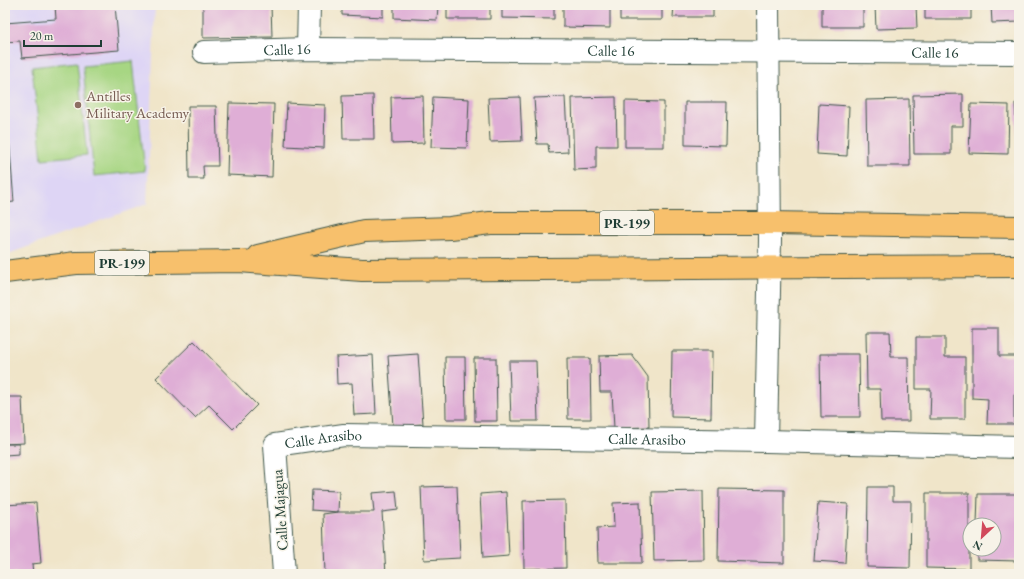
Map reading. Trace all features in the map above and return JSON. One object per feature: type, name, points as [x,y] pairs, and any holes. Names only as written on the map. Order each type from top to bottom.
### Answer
[{"type":"main road","name":"PR-199","points":[[239,261],[364,231],[450,228],[490,223],[770,223],[1019,228]]},
{"type":"main road","name":"PR-199","points":[[5,272],[76,263],[239,261],[362,270],[1019,266]]},
{"type":"street","points":[[308,49],[309,5]]},
{"type":"street","points":[[766,441],[770,268],[768,5]]},
{"type":"street","name":"Calle 16","points":[[204,52],[308,49],[1019,53]]},
{"type":"street","name":"Calle Arasibo","points":[[276,445],[344,435],[766,441],[1019,447]]},
{"type":"street","name":"Calle Majagua","points":[[276,445],[284,574]]},
{"type":"shaded area","name":"Antilles Military Academy","points":[[5,5],[155,5],[147,204],[5,255]]},
{"type":"green space","points":[[133,61],[145,171],[94,176],[83,66]]},
{"type":"green space","points":[[77,62],[87,155],[42,159],[32,67]]},
{"type":"building","points":[[55,5],[115,5],[119,50],[22,58],[20,41],[5,42],[5,23],[56,19]]},
{"type":"building","points":[[203,5],[271,5],[272,37],[203,38]]},
{"type":"building","points":[[342,5],[383,5],[383,17],[342,15]]},
{"type":"building","points":[[394,5],[438,5],[437,20],[394,18]]},
{"type":"building","points":[[447,5],[490,5],[490,19],[447,19]]},
{"type":"building","points":[[502,5],[554,5],[554,19],[502,18]]},
{"type":"building","points":[[563,5],[610,5],[610,28],[563,27]]},
{"type":"building","points":[[620,5],[662,5],[662,20],[620,20]]},
{"type":"building","points":[[674,5],[713,5],[713,17],[673,17]]},
{"type":"building","points":[[822,5],[863,5],[863,27],[822,27]]},
{"type":"building","points":[[875,5],[916,5],[917,28],[876,29]]},
{"type":"building","points":[[925,5],[971,5],[971,19],[925,19]]},
{"type":"building","points":[[991,5],[1019,5],[1019,22],[992,23]]},
{"type":"building","points":[[963,94],[963,126],[951,126],[951,154],[914,154],[913,95]]},
{"type":"building","points":[[373,95],[374,139],[343,139],[342,96]]},
{"type":"building","points":[[423,96],[424,143],[392,144],[391,97]]},
{"type":"building","points":[[433,97],[469,99],[467,148],[431,147]]},
{"type":"building","points":[[520,97],[522,141],[490,142],[488,98]]},
{"type":"building","points":[[565,97],[568,152],[549,153],[548,144],[537,144],[534,98]]},
{"type":"building","points":[[616,97],[617,146],[596,146],[596,169],[574,170],[572,98]]},
{"type":"building","points":[[5,99],[14,202],[5,203]]},
{"type":"building","points":[[909,99],[910,166],[867,166],[866,100]]},
{"type":"building","points":[[625,101],[664,102],[664,147],[625,147]]},
{"type":"building","points":[[685,102],[727,102],[726,146],[685,145]]},
{"type":"building","points":[[229,103],[274,104],[272,177],[227,175]]},
{"type":"building","points":[[287,103],[325,105],[324,148],[285,146]]},
{"type":"building","points":[[1015,103],[1019,103],[1019,154],[1018,154]]},
{"type":"building","points":[[819,104],[849,106],[847,156],[817,154]]},
{"type":"building","points":[[971,104],[1009,105],[1008,154],[969,153]]},
{"type":"building","points":[[188,106],[216,106],[218,166],[203,166],[204,179],[189,179]]},
{"type":"building","points":[[972,328],[999,328],[999,356],[1019,356],[1019,392],[1014,395],[1014,424],[987,424],[988,399],[972,398]]},
{"type":"building","points":[[866,332],[890,332],[891,357],[908,357],[909,421],[881,421],[880,389],[867,389]]},
{"type":"building","points":[[916,337],[945,337],[945,357],[965,357],[965,419],[930,419],[931,389],[916,389]]},
{"type":"building","points":[[194,341],[257,405],[233,429],[209,405],[195,418],[156,378]]},
{"type":"building","points":[[672,351],[712,351],[711,418],[671,417]]},
{"type":"building","points":[[418,354],[423,424],[393,426],[388,356]]},
{"type":"building","points":[[820,354],[859,354],[860,417],[821,417]]},
{"type":"building","points":[[373,355],[376,414],[354,415],[352,383],[337,384],[336,357]]},
{"type":"building","points":[[632,355],[648,377],[649,427],[614,428],[612,392],[600,392],[599,356]]},
{"type":"building","points":[[445,357],[465,357],[466,419],[446,419]]},
{"type":"building","points":[[474,358],[496,358],[497,421],[475,421]]},
{"type":"building","points":[[567,358],[590,358],[591,419],[568,419]]},
{"type":"building","points":[[509,361],[536,361],[538,421],[511,421]]},
{"type":"building","points":[[5,397],[22,397],[24,443],[5,444]]},
{"type":"building","points":[[5,444],[19,444],[19,454],[5,455]]},
{"type":"building","points":[[457,486],[460,558],[424,560],[421,487]]},
{"type":"building","points":[[868,487],[893,487],[893,501],[911,501],[910,568],[867,567]]},
{"type":"building","points":[[719,489],[784,490],[784,563],[718,561]]},
{"type":"building","points":[[312,490],[339,491],[338,512],[311,510]]},
{"type":"building","points":[[396,491],[398,510],[382,512],[386,574],[325,574],[323,514],[338,512],[374,512],[372,493]]},
{"type":"building","points":[[703,491],[704,560],[654,561],[652,492]]},
{"type":"building","points":[[506,492],[509,556],[483,558],[480,494]]},
{"type":"building","points":[[926,493],[969,493],[969,517],[962,517],[962,557],[969,557],[969,569],[926,568]]},
{"type":"building","points":[[978,494],[1019,494],[1019,561],[977,560],[977,557],[1002,557],[1002,517],[977,517]]},
{"type":"building","points":[[565,500],[566,568],[524,569],[523,501]]},
{"type":"building","points":[[640,502],[642,563],[598,563],[597,528],[614,527],[613,503]]},
{"type":"building","points":[[818,502],[848,504],[845,563],[814,561]]},
{"type":"building","points":[[36,503],[41,563],[32,564],[33,574],[5,574],[5,505]]},
{"type":"place","name":"Antilles Military Academy","points":[[78,105]]}]
